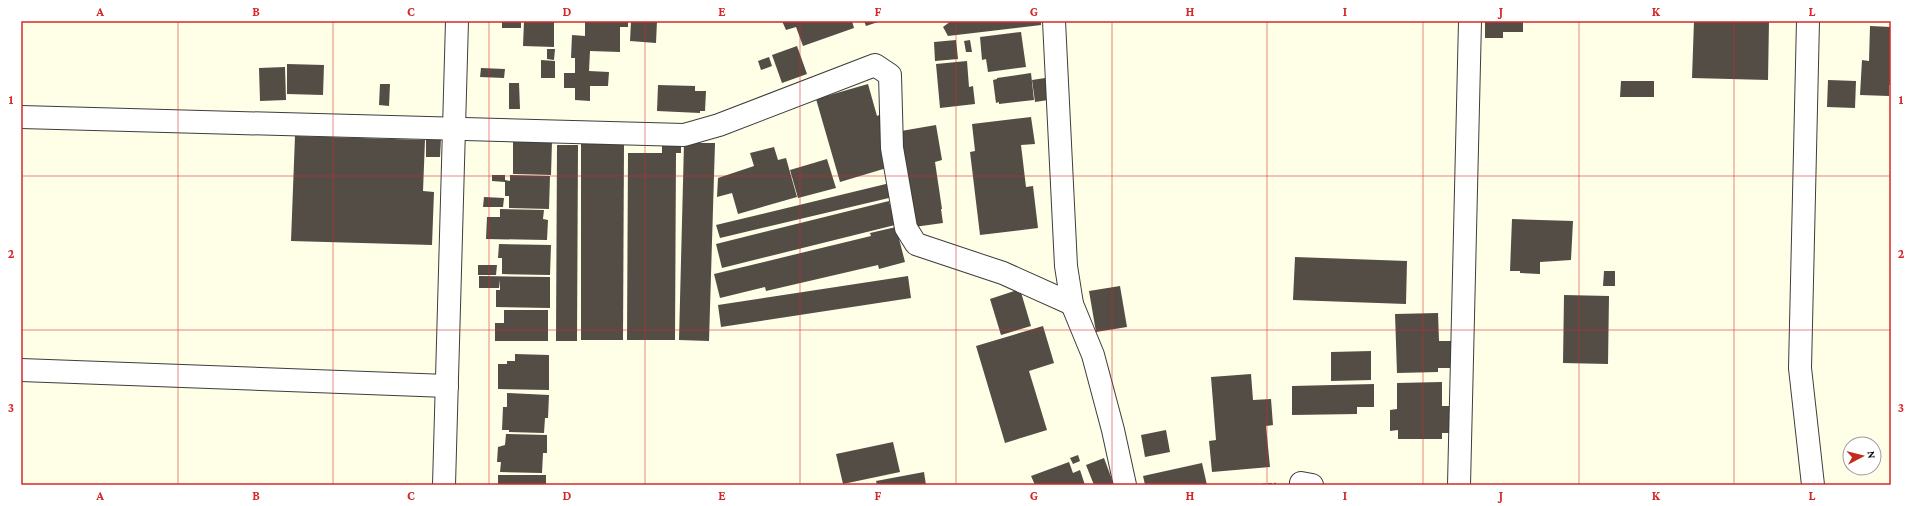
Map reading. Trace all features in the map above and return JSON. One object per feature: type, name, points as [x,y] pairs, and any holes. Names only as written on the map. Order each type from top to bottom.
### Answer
[{"type":"street","points":[[444,485],[457,21]]},
{"type":"street","points":[[1054,21],[1066,266],[1072,304],[1093,355],[1113,430],[1125,485]]},
{"type":"street","points":[[1459,485],[1470,21]]},
{"type":"street","points":[[1808,21],[1800,368],[1813,485]]},
{"type":"street","points":[[21,117],[684,135],[719,124],[875,65],[890,74],[892,148],[906,228],[916,244],[1003,273],[1072,304]]},
{"type":"street","points":[[21,370],[447,386]]},
{"type":"street","points":[[1301,485],[1301,483],[1312,485]]},
{"type":"building","points":[[502,21],[521,21],[521,28],[502,28]]},
{"type":"building","points":[[524,21],[554,21],[554,47],[523,46]]},
{"type":"building","points":[[585,21],[628,21],[628,27],[620,27],[620,52],[590,51],[589,71],[609,72],[608,86],[590,86],[590,101],[575,100],[575,88],[564,88],[564,73],[575,73],[575,58],[571,58],[572,35],[585,36]]},
{"type":"building","points":[[631,21],[657,21],[656,43],[630,41]]},
{"type":"building","points":[[782,21],[852,21],[854,28],[803,46],[796,27],[786,30]]},
{"type":"building","points":[[864,21],[881,21],[866,26]]},
{"type":"building","points":[[951,21],[1041,21],[1041,25],[948,36],[943,27]]},
{"type":"building","points":[[1485,21],[1523,21],[1523,32],[1503,32],[1503,38],[1485,38]]},
{"type":"building","points":[[1694,21],[1769,21],[1768,80],[1692,78]]},
{"type":"building","points":[[1870,26],[1891,27],[1891,85],[1889,85],[1889,96],[1860,95],[1862,60],[1869,61]]},
{"type":"building","points":[[1021,32],[1026,67],[988,72],[986,59],[982,60],[980,37]]},
{"type":"building","points":[[956,40],[958,59],[935,61],[934,42]]},
{"type":"building","points":[[970,40],[972,52],[966,52],[964,41]]},
{"type":"building","points":[[797,46],[807,74],[782,83],[772,55]]},
{"type":"building","points":[[547,49],[555,49],[554,60],[547,59]]},
{"type":"building","points":[[769,57],[772,66],[761,70],[758,61]]},
{"type":"building","points":[[541,60],[555,61],[555,78],[541,78]]},
{"type":"building","points":[[967,61],[969,87],[973,86],[975,104],[940,108],[936,64]]},
{"type":"building","points":[[287,64],[324,65],[323,95],[287,94]]},
{"type":"building","points":[[285,67],[286,100],[260,101],[259,68]]},
{"type":"building","points":[[481,68],[505,69],[504,78],[480,77]]},
{"type":"building","points":[[1031,73],[1034,100],[999,104],[999,102],[996,103],[993,80],[997,78]]},
{"type":"building","points":[[1045,78],[1048,100],[1035,102],[1032,80]]},
{"type":"building","points":[[1828,80],[1856,81],[1855,108],[1827,107]]},
{"type":"building","points":[[1621,81],[1654,81],[1654,97],[1620,97]]},
{"type":"building","points":[[509,83],[519,83],[520,109],[509,109]]},
{"type":"building","points":[[380,84],[390,84],[389,106],[379,105]]},
{"type":"building","points":[[868,84],[877,116],[881,114],[890,167],[840,182],[816,99]]},
{"type":"building","points":[[658,85],[695,86],[695,91],[706,91],[705,111],[700,111],[700,113],[657,111]]},
{"type":"building","points":[[1031,117],[1035,144],[1021,145],[1026,187],[1033,186],[1038,228],[980,235],[970,152],[975,151],[972,124]]},
{"type":"building","points":[[936,125],[942,160],[935,162],[943,223],[914,227],[900,137],[901,131]]},
{"type":"building","points":[[295,136],[425,140],[423,191],[434,192],[432,245],[291,241]]},
{"type":"building","points":[[426,138],[441,139],[440,157],[426,157]]},
{"type":"building","points":[[513,140],[552,141],[551,175],[513,174]]},
{"type":"building","points":[[662,141],[681,142],[681,153],[676,153],[675,340],[627,340],[628,153],[662,153]]},
{"type":"building","points":[[684,143],[715,143],[709,341],[679,340]]},
{"type":"building","points":[[581,144],[624,144],[623,340],[581,340]]},
{"type":"building","points":[[557,145],[578,145],[577,341],[556,341]]},
{"type":"building","points":[[774,147],[778,160],[786,158],[797,197],[738,214],[732,193],[717,197],[718,178],[754,166],[750,153]]},
{"type":"building","points":[[827,159],[836,188],[798,198],[790,170]]},
{"type":"building","points":[[492,175],[505,175],[505,182],[492,181]]},
{"type":"building","points":[[510,175],[550,176],[549,209],[509,208],[509,196],[505,196],[505,180],[510,181]]},
{"type":"building","points":[[890,183],[893,197],[720,238],[716,225]]},
{"type":"building","points":[[484,197],[504,198],[503,207],[483,207]]},
{"type":"building","points":[[889,201],[895,225],[722,268],[716,244]]},
{"type":"building","points":[[500,209],[544,210],[543,219],[548,220],[547,240],[486,239],[487,217],[500,217]]},
{"type":"building","points":[[1512,219],[1573,221],[1571,260],[1540,262],[1540,274],[1510,271]]},
{"type":"building","points":[[896,227],[905,262],[879,269],[878,265],[766,291],[765,287],[720,298],[714,274],[871,236],[870,233]]},
{"type":"building","points":[[499,244],[551,245],[550,275],[502,274],[502,258],[498,258]]},
{"type":"building","points":[[1295,257],[1407,261],[1406,304],[1293,300]]},
{"type":"building","points":[[478,265],[497,265],[496,275],[478,275]]},
{"type":"building","points":[[1604,271],[1615,271],[1615,286],[1603,286]]},
{"type":"building","points":[[479,276],[550,277],[550,308],[496,307],[496,290],[500,290],[500,280],[499,288],[479,288]]},
{"type":"building","points":[[908,276],[911,298],[721,327],[718,305]]},
{"type":"building","points":[[1120,286],[1127,327],[1096,332],[1089,291]]},
{"type":"building","points":[[1020,289],[1031,326],[1001,335],[990,299]]},
{"type":"building","points":[[1564,295],[1609,296],[1608,364],[1563,363]]},
{"type":"building","points":[[504,310],[548,310],[548,341],[495,341],[495,323],[504,323]]},
{"type":"building","points":[[1438,313],[1439,341],[1451,341],[1451,368],[1438,368],[1438,372],[1397,373],[1395,314]]},
{"type":"building","points":[[1043,326],[1054,363],[1029,371],[1047,430],[1005,443],[976,346]]},
{"type":"building","points":[[1371,351],[1371,380],[1331,381],[1331,352]]},
{"type":"building","points":[[515,354],[549,355],[549,390],[498,389],[498,364],[507,364],[507,361],[515,361]]},
{"type":"building","points":[[1251,374],[1253,400],[1271,399],[1273,425],[1266,426],[1270,467],[1212,472],[1209,441],[1216,440],[1211,377]]},
{"type":"building","points":[[1442,382],[1442,406],[1450,406],[1450,433],[1442,433],[1442,439],[1398,439],[1398,430],[1390,431],[1390,410],[1397,409],[1397,383]]},
{"type":"building","points":[[1374,384],[1374,407],[1357,407],[1357,414],[1292,415],[1292,386]]},
{"type":"building","points":[[507,393],[549,395],[548,418],[545,418],[544,433],[509,432],[509,430],[502,430],[503,407],[507,407]]},
{"type":"building","points":[[1166,430],[1170,452],[1145,457],[1141,435]]},
{"type":"building","points":[[506,434],[547,435],[547,453],[543,453],[542,473],[500,472],[501,462],[497,462],[498,447],[505,445]]},
{"type":"building","points":[[893,442],[900,472],[843,484],[836,454]]},
{"type":"building","points":[[1078,455],[1080,461],[1073,464],[1070,458]]},
{"type":"building","points":[[1104,458],[1114,485],[1094,485],[1086,465]]},
{"type":"building","points":[[1069,462],[1073,473],[1080,470],[1085,485],[1035,485],[1031,476]]},
{"type":"building","points":[[1202,463],[1207,485],[1145,485],[1143,476]]},
{"type":"building","points":[[924,472],[926,485],[877,485],[876,481]]},
{"type":"building","points":[[498,475],[546,475],[546,485],[498,485]]}]
